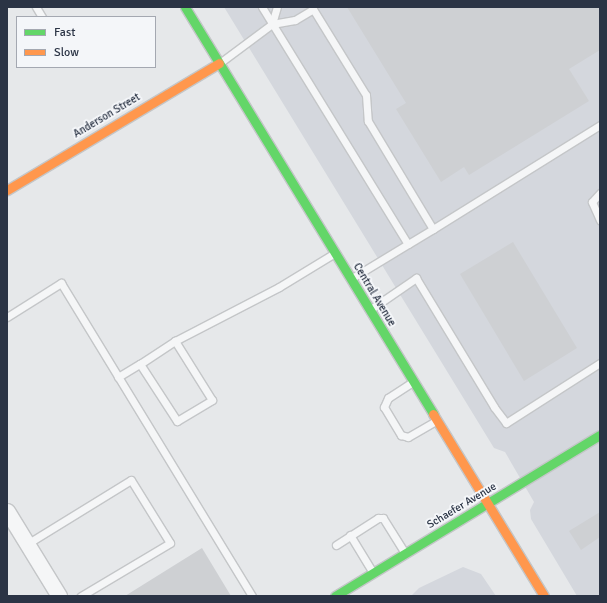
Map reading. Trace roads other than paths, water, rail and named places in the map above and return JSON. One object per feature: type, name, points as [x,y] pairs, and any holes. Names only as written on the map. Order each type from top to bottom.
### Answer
[{"type":"main road","name":"Central Avenue","points":[[185,7],[544,596]]},
{"type":"main road","name":"Anderson Street","points":[[7,190],[219,63]]},
{"type":"main road","name":"Schaefer Avenue","points":[[335,596],[353,588],[373,573],[600,435]]},
{"type":"street","points":[[7,511],[59,596]]},
{"type":"lane","points":[[36,7],[41,16]]},
{"type":"lane","points":[[262,7],[408,244]]},
{"type":"lane","points":[[272,24],[277,7]]},
{"type":"lane","points":[[219,63],[272,24],[295,20],[315,8],[366,95],[368,121],[433,228]]},
{"type":"lane","points":[[350,279],[600,125]]},
{"type":"lane","points":[[600,193],[592,202],[600,220]]},
{"type":"lane","points":[[118,377],[175,341],[279,287],[335,253]]},
{"type":"lane","points":[[369,310],[416,278],[494,407],[506,423],[600,363]]},
{"type":"lane","points":[[7,317],[61,283],[252,596]]},
{"type":"lane","points":[[140,364],[177,422],[212,400],[175,341]]},
{"type":"lane","points":[[413,382],[388,398],[384,407],[401,435],[408,436],[436,420]]},
{"type":"lane","points":[[27,544],[131,480],[170,543],[81,596]]},
{"type":"lane","points":[[336,545],[378,518],[383,518],[405,554]]},
{"type":"lane","points":[[350,535],[373,573]]}]
